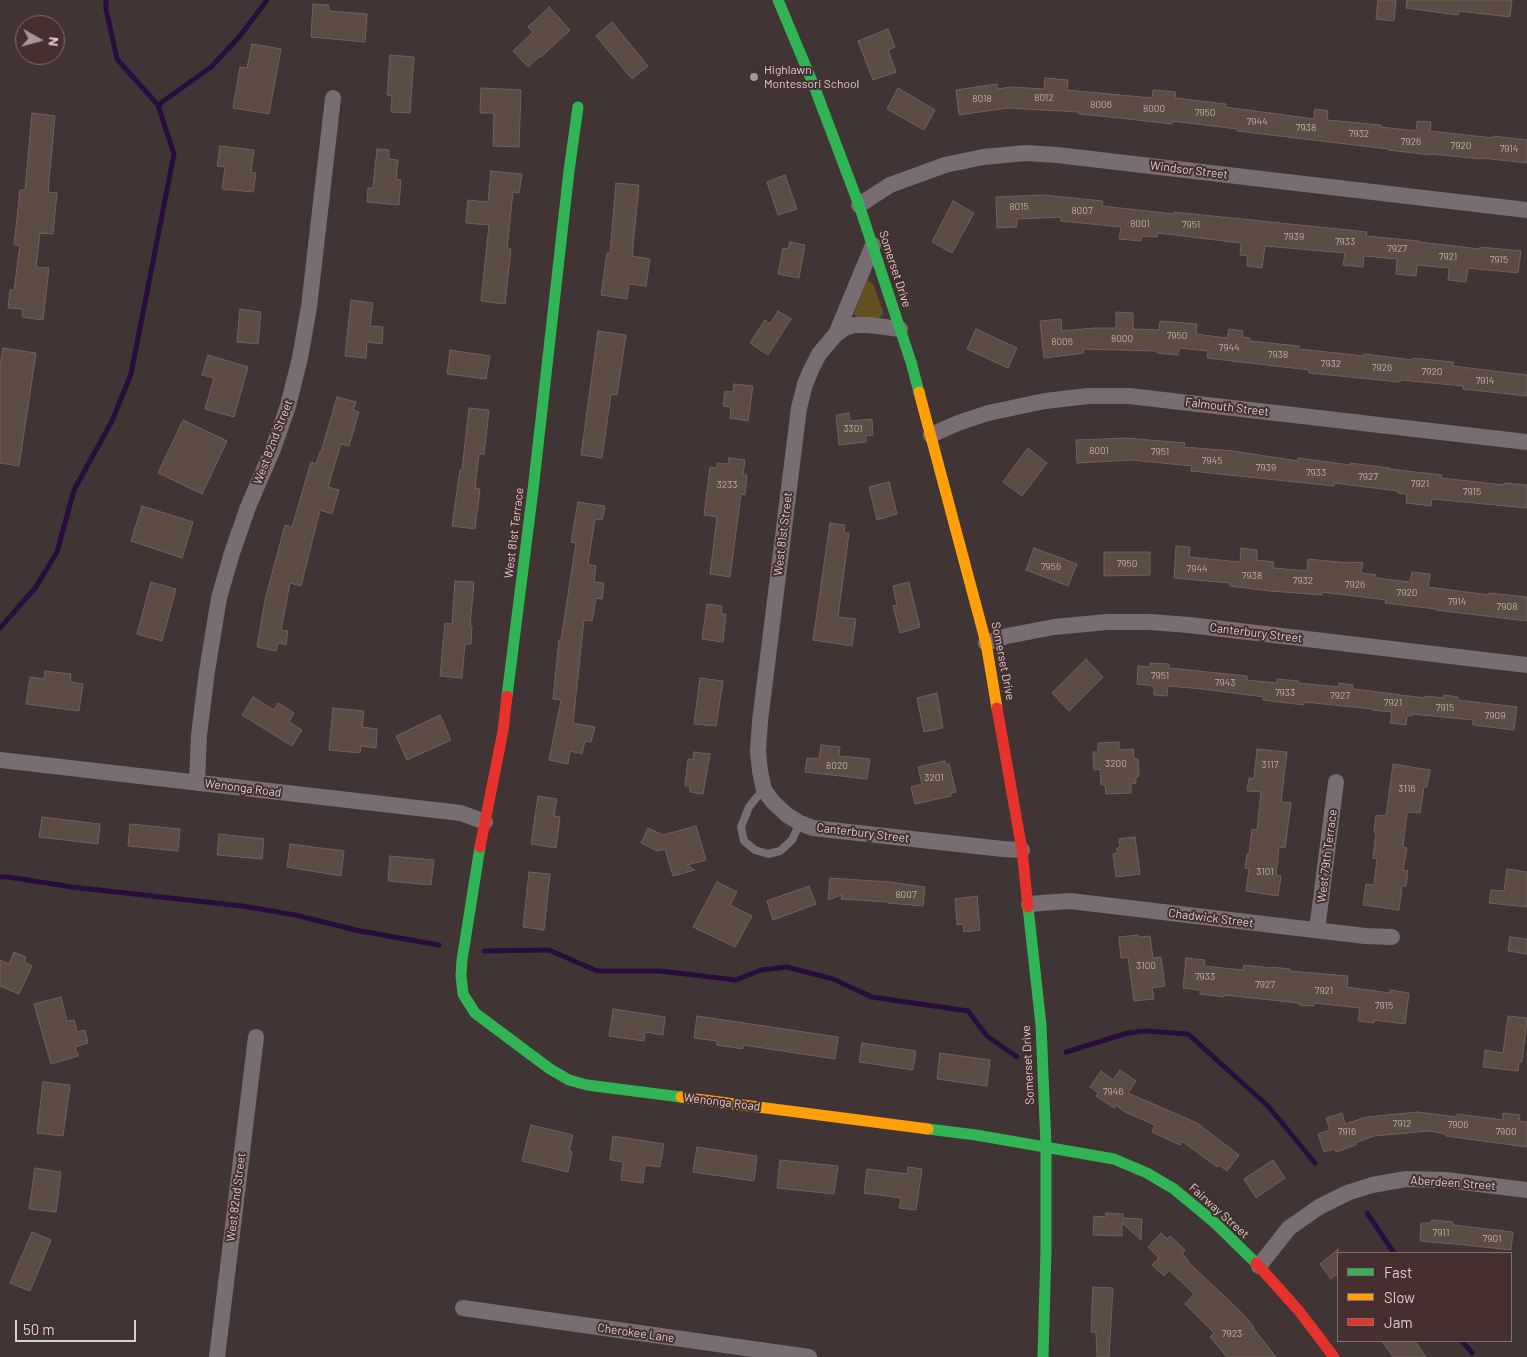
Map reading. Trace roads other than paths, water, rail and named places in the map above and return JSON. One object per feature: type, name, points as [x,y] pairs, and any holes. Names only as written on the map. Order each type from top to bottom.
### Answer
[{"type":"street","name":"Somerset Drive","points":[[778,0],[859,204],[911,362],[986,643],[1022,850],[1041,1025],[1046,1146],[1046,1250],[1042,1357]]},
{"type":"street","name":"West 82nd Street","points":[[197,783],[199,735],[219,598],[248,507],[273,449],[288,406],[300,358],[308,308],[333,98]]},
{"type":"street","name":"West 81st Terrace","points":[[462,960],[477,861],[503,731],[578,107]]},
{"type":"street","name":"Windsor Street","points":[[859,204],[890,185],[945,165],[983,157],[1026,154],[1057,155],[1527,210]]},
{"type":"street","name":"West 81st Street","points":[[836,334],[872,245]]},
{"type":"street","name":"West 81st Street","points":[[764,790],[758,751],[799,408],[805,384],[819,354],[836,334],[844,328],[854,325],[869,325],[900,330]]},
{"type":"street","name":"Falmouth Street","points":[[931,435],[988,413],[1045,401],[1088,396],[1129,396],[1527,442]]},
{"type":"street","name":"Canterbury Street","points":[[986,643],[1007,636],[1054,627],[1107,622],[1150,622],[1527,665]]},
{"type":"street","name":"Wenonga Road","points":[[0,760],[461,814],[485,822]]},
{"type":"street","name":"West 79th Terrace","points":[[1317,930],[1336,782]]},
{"type":"street","name":"Canterbury Street","points":[[764,790],[787,815],[813,828],[1022,850]]},
{"type":"street","name":"Chadwick Street","points":[[1029,904],[1070,902],[1365,936],[1392,937]]},
{"type":"street","name":"Wenonga Road","points":[[462,960],[463,994],[475,1013],[543,1064],[569,1080],[587,1085],[976,1135],[1046,1146]]},
{"type":"street","name":"West 82nd Street","points":[[217,1357],[256,1037]]},
{"type":"street","name":"Fairway Street","points":[[1046,1146],[1114,1159],[1147,1173],[1174,1189],[1216,1223],[1258,1266],[1299,1311],[1334,1357]]},
{"type":"street","name":"Aberdeen Street","points":[[1258,1266],[1290,1228],[1320,1207],[1347,1193],[1372,1185],[1406,1179],[1438,1180],[1527,1190]]},
{"type":"street","name":"Cherokee Lane","points":[[463,1308],[809,1357]]},
{"type":"lane","points":[[764,790],[749,807],[741,827],[744,841],[755,850],[768,854],[780,850],[792,840],[800,823]]},
{"type":"waterway","points":[[0,628],[36,587],[57,552],[74,490],[112,421],[131,374],[174,154],[158,105],[117,59],[106,9],[106,0]]},
{"type":"waterway","points":[[158,105],[211,67],[240,36],[267,0]]},
{"type":"waterway","points":[[0,877],[242,906],[295,915],[360,931],[439,945]]},
{"type":"waterway","points":[[484,951],[549,950],[597,971],[660,971],[736,980],[761,970],[787,967],[833,979],[872,997],[968,1011],[987,1036],[1017,1057]]},
{"type":"waterway","points":[[1066,1052],[1128,1033],[1146,1031],[1188,1034],[1268,1106],[1315,1163]]},
{"type":"waterway","points":[[1367,1213],[1393,1252]]},
{"type":"waterway","points":[[1463,1342],[1472,1353]]},
{"type":"place","name":"Highlawn Montessori School","points":[[754,77]]}]
